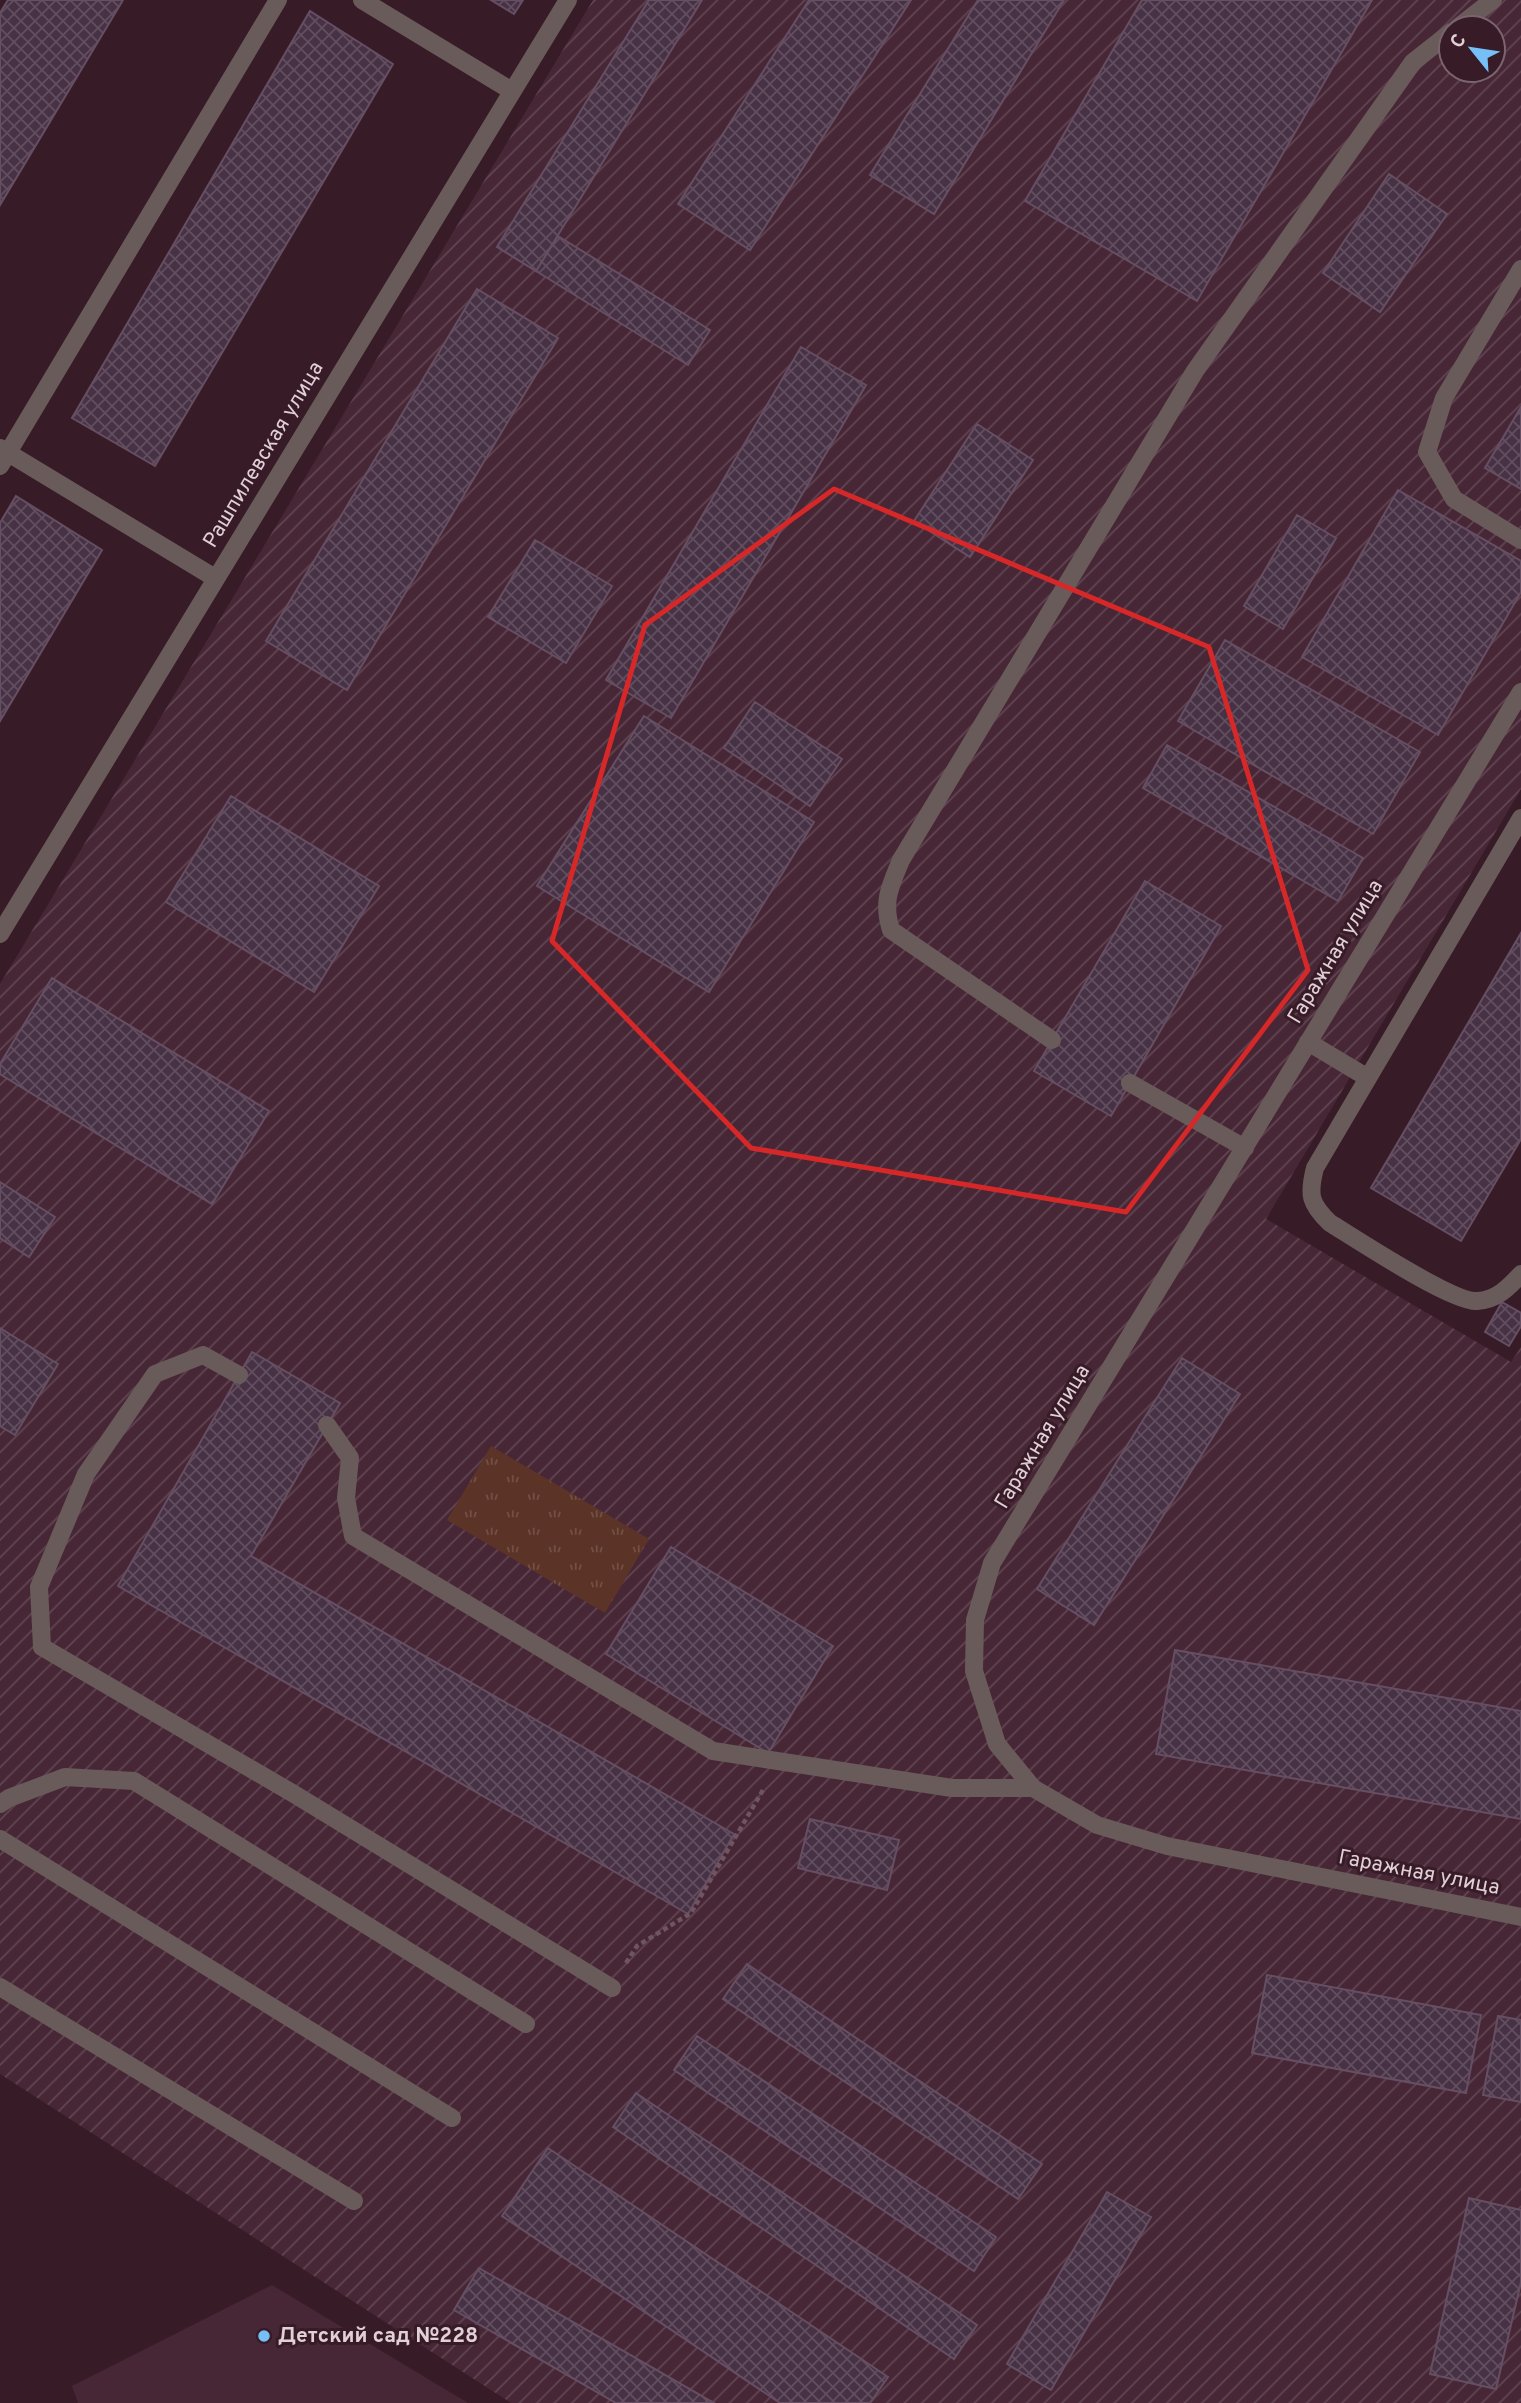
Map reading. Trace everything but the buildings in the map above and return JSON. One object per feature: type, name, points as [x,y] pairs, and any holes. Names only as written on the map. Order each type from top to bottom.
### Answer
[{"type":"street","points":[[215,578],[3,455],[278,0]]},
{"type":"street","name":"Рашпилевская улица","points":[[0,934],[568,0]]},
{"type":"street","points":[[1475,14],[1493,0]]},
{"type":"street","points":[[368,2],[512,91]]},
{"type":"street","points":[[1052,1040],[891,930],[886,913],[888,891],[901,860],[1195,371],[1413,62],[1437,43]]},
{"type":"street","points":[[1521,269],[1444,398],[1427,452],[1454,499],[1521,540]]},
{"type":"street","name":"Гаражная улица","points":[[1521,692],[992,1563],[975,1620],[974,1671],[998,1744],[1033,1788],[1097,1825],[1167,1846],[1521,1917]]},
{"type":"street","points":[[1521,818],[1315,1168],[1309,1191],[1318,1211],[1331,1223],[1451,1295],[1476,1302],[1504,1293],[1521,1274]]},
{"type":"street","points":[[1308,1042],[1368,1078]]},
{"type":"street","points":[[1130,1083],[1245,1148]]},
{"type":"street","points":[[239,1375],[203,1355],[155,1374],[86,1474],[39,1587],[42,1647],[294,1794],[612,1988]]},
{"type":"street","points":[[327,1426],[350,1458],[346,1498],[353,1535],[713,1751],[952,1788],[1033,1788]]},
{"type":"street","points":[[0,1804],[65,1777],[134,1781],[526,2024]]},
{"type":"street","points":[[0,1839],[452,2118]]},
{"type":"street","points":[[0,1987],[354,2201]]},
{"type":"path","points":[[612,1988],[637,1946],[691,1913],[780,1762]]},
{"type":"highlighted area","points":[[834,489],[1209,647],[1308,970],[1126,1212],[751,1148],[552,941],[645,625]]},
{"type":"shaded area","points":[[593,0],[1521,0],[1521,789],[1266,1219],[1511,1362],[1521,1347],[1521,2403],[511,2403],[0,2074],[0,984]]},
{"type":"shaded area","name":"Детский сад №228","points":[[272,2285],[468,2403],[78,2403],[72,2386]]},
{"type":"green space","points":[[491,1446],[649,1539],[605,1613],[447,1520]]},
{"type":"place","name":"Детский сад №228","points":[[264,2336]]}]
